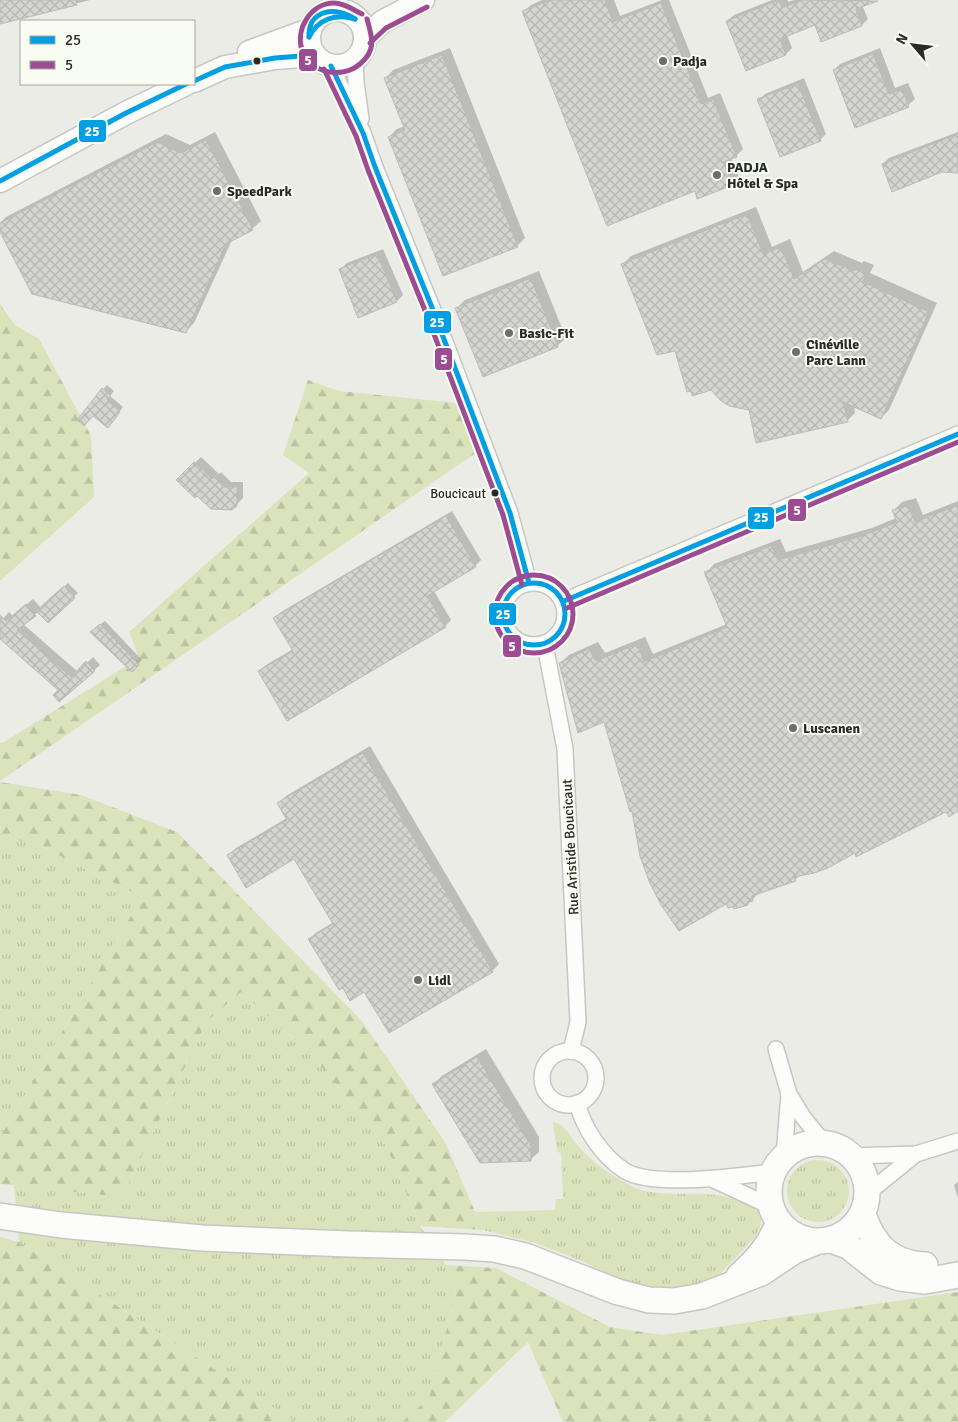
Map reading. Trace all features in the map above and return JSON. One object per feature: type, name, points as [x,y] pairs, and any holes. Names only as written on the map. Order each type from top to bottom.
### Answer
[{"type":"main road","points":[[353,14],[376,8],[393,0]]},
{"type":"main road","points":[[365,38],[382,22],[423,0]]},
{"type":"main road","points":[[195,80],[225,67],[275,58],[348,64],[355,60],[364,46],[365,38],[364,29],[360,21],[346,10],[327,10],[320,14],[309,30],[310,48],[322,61]]},
{"type":"main road","points":[[195,73],[211,63],[256,50],[309,30]]},
{"type":"main road","points":[[0,181],[177,87]]},
{"type":"main road","points":[[732,1283],[757,1260],[772,1238],[775,1214],[769,1189],[779,1164],[796,1148],[810,1143],[824,1143],[839,1147],[852,1156],[860,1166],[866,1179],[867,1229],[884,1251],[906,1263],[924,1265],[958,1259]]},
{"type":"main road","points":[[0,1216],[202,1238],[494,1249],[525,1256],[618,1292],[649,1300],[674,1300],[702,1296],[761,1273],[794,1251],[850,1230],[865,1204]]},
{"type":"main road","points":[[775,1214],[789,1232],[802,1239],[848,1246],[881,1272],[900,1278],[925,1281],[958,1275]]},
{"type":"street","points":[[355,60],[362,133]]},
{"type":"street","points":[[322,61],[362,133],[431,305],[510,513],[529,583]]},
{"type":"street","points":[[564,601],[958,434]]},
{"type":"street","points":[[529,583],[540,583],[550,586],[564,601],[566,614],[564,627],[545,644],[533,646],[520,643],[510,634],[504,623],[503,609],[508,598],[517,588],[529,583]]},
{"type":"street","name":"Rue Aristide Boucicaut","points":[[545,644],[565,749],[578,1022],[571,1051]]},
{"type":"street","points":[[776,1049],[789,1094],[802,1117],[824,1143]]},
{"type":"street","points":[[571,1051],[587,1058],[595,1073],[590,1095],[577,1104],[568,1105],[552,1099],[543,1086],[542,1078],[547,1062],[562,1052],[571,1051]]},
{"type":"street","points":[[577,1104],[580,1114],[600,1150],[626,1171],[655,1180],[712,1179],[779,1164],[789,1094]]},
{"type":"street","points":[[852,1156],[916,1154],[958,1141]]},
{"type":"street","points":[[865,1204],[916,1154]]},
{"type":"street","points":[[712,1179],[775,1214]]},
{"type":"green space","points":[[0,304],[15,325],[39,339],[91,436],[94,497],[0,581]]},
{"type":"green space","points":[[308,380],[339,391],[457,403],[480,450],[0,781],[0,743],[139,658],[129,632],[309,473],[283,455]]},
{"type":"green space","points":[[0,782],[81,795],[177,832],[361,1020],[445,1142],[483,1230],[420,1226],[387,1147],[312,1055],[241,992],[207,1021],[122,1197],[0,1184],[0,1137],[142,897],[38,845],[0,836]]},
{"type":"green space","points":[[0,836],[38,845],[142,897],[0,1137]]},
{"type":"green space","points":[[241,992],[312,1055],[387,1147],[420,1226],[446,1265],[456,1293],[429,1398],[402,1422],[295,1422],[19,1242],[14,1185],[122,1197],[207,1021]]},
{"type":"green space","points":[[553,1122],[563,1127],[593,1161],[629,1185],[650,1192],[705,1194],[735,1199],[762,1214],[760,1228],[754,1238],[719,1275],[696,1285],[665,1289],[620,1280],[584,1262],[536,1243],[483,1230],[475,1212],[555,1210],[556,1199],[563,1199],[561,1153],[557,1152]]},
{"type":"green space","points":[[818,1160],[830,1162],[840,1169],[847,1179],[849,1191],[847,1203],[840,1213],[830,1220],[818,1222],[806,1220],[796,1213],[789,1203],[787,1191],[789,1179],[796,1169],[806,1162]]},
{"type":"green space","points":[[0,1237],[19,1242],[295,1422],[0,1422]]},
{"type":"green space","points":[[446,1265],[496,1268],[610,1327],[662,1335],[958,1292],[958,1422],[563,1422],[528,1342],[445,1422],[402,1422],[429,1398],[456,1293]]},
{"type":"building","points":[[0,0],[76,0],[77,5],[0,24]]},
{"type":"building","points":[[551,0],[605,0],[613,22],[661,3],[701,104],[713,99],[737,157],[723,162],[733,185],[697,199],[695,191],[607,226],[522,11]]},
{"type":"building","points":[[779,0],[782,8],[802,0],[878,1],[856,9],[862,26],[821,42],[815,25],[780,39],[786,55],[746,71],[726,21]]},
{"type":"building","points":[[873,54],[889,94],[902,89],[909,107],[855,128],[833,70]]},
{"type":"building","points":[[442,55],[518,247],[443,276],[388,137],[405,130],[384,78]]},
{"type":"building","points":[[798,84],[821,141],[780,157],[757,99]]},
{"type":"building","points":[[958,134],[958,173],[942,172],[892,192],[882,164]]},
{"type":"building","points":[[206,140],[253,230],[226,244],[186,333],[32,294],[0,232],[0,223],[157,142],[181,153]]},
{"type":"building","name":"Cinéville Parc Lann","points":[[747,214],[763,254],[781,247],[794,279],[825,259],[866,274],[863,282],[929,312],[881,419],[843,402],[848,422],[756,443],[749,410],[729,406],[711,390],[692,396],[691,391],[687,392],[675,351],[657,355],[621,264]]},
{"type":"building","points":[[377,254],[397,302],[358,318],[339,269]]},
{"type":"building","name":"Basic-Fit","points":[[531,278],[558,347],[483,377],[455,308]]},
{"type":"building","points":[[102,388],[111,396],[107,400],[120,412],[108,428],[93,416],[84,426],[77,420]]},
{"type":"building","points":[[194,462],[212,479],[214,477],[224,487],[237,487],[237,506],[232,510],[211,509],[197,496],[195,498],[176,480]]},
{"type":"building","name":"Luscanen","points":[[958,505],[958,811],[949,817],[946,812],[856,857],[855,853],[828,868],[794,877],[796,881],[752,896],[753,901],[748,902],[748,905],[734,909],[733,907],[728,908],[726,904],[679,931],[661,905],[649,881],[640,856],[632,811],[630,812],[604,722],[578,733],[559,663],[589,649],[596,661],[637,644],[644,662],[727,627],[704,572],[771,546],[778,560],[862,536],[897,522],[892,510],[908,506],[915,522]]},
{"type":"building","points":[[446,516],[476,567],[427,596],[446,627],[287,721],[258,671],[293,651],[273,618]]},
{"type":"building","points":[[64,586],[75,598],[48,623],[36,611]]},
{"type":"building","points":[[26,604],[36,616],[17,630],[71,677],[86,661],[95,671],[59,702],[53,695],[58,690],[0,639],[0,615],[6,621]]},
{"type":"building","points":[[100,624],[139,665],[132,672],[90,632]]},
{"type":"building","points":[[363,753],[493,972],[389,1033],[364,992],[350,1001],[343,988],[339,990],[308,939],[333,924],[294,859],[246,888],[227,855],[287,820],[277,803]]},
{"type":"building","points":[[477,1057],[531,1146],[531,1161],[480,1163],[432,1084]]},
{"type":"transit line","name":"5","points":[[362,14],[338,3],[318,7],[307,19],[301,34],[300,42],[306,58],[312,64],[328,72],[345,72],[353,69],[365,59],[371,48],[372,43],[367,19]]},
{"type":"transit line","name":"5","points":[[370,43],[386,28],[427,7]]},
{"type":"transit line","name":"25","points":[[309,37],[313,21],[324,13],[340,12],[355,19]]},
{"type":"transit line","name":"25","points":[[309,37],[317,26],[328,19],[334,17],[355,19]]},
{"type":"transit line","name":"25","points":[[195,81],[225,67],[275,58],[314,55]]},
{"type":"transit line","name":"25","points":[[331,66],[363,133],[431,305],[510,513],[529,583]]},
{"type":"transit line","name":"5","points":[[324,69],[356,136],[424,308],[503,515],[522,585]]},
{"type":"transit line","name":"25","points":[[0,181],[126,113],[184,85]]},
{"type":"transit line","name":"25","points":[[564,601],[958,434]]},
{"type":"transit line","name":"5","points":[[567,608],[958,442]]},
{"type":"transit line","name":"5","points":[[534,575],[549,578],[566,592],[570,599],[573,614],[570,629],[556,646],[549,650],[534,653],[519,650],[502,636],[498,629],[495,614],[498,599],[512,582],[519,578],[534,575]]},
{"type":"transit line","name":"25","points":[[528,583],[540,583],[556,592],[563,602],[565,614],[563,626],[556,636],[540,645],[528,645],[517,640],[508,631],[503,620],[503,608],[508,597],[517,588],[528,583]]},
{"type":"place","name":"Padja","points":[[663,61]]},
{"type":"place","name":"PADJA Hôtel & Spa","points":[[717,175]]},
{"type":"place","name":"SpeedPark","points":[[217,191]]},
{"type":"place","name":"Basic-Fit","points":[[509,333]]},
{"type":"place","name":"Cinéville Parc Lann","points":[[796,352]]},
{"type":"place","name":"Boucicaut","points":[[495,493]]},
{"type":"place","name":"Luscanen","points":[[793,728]]},
{"type":"place","name":"Lidl","points":[[418,980]]}]
